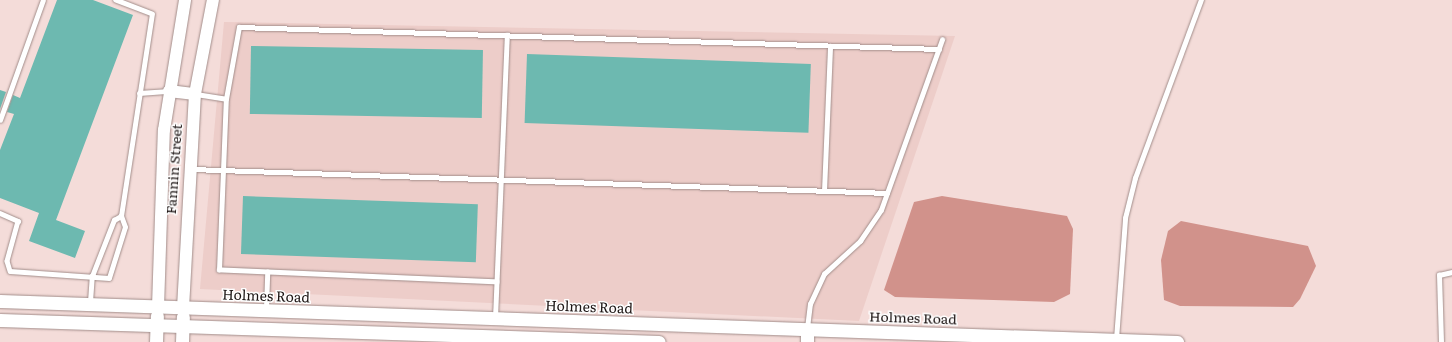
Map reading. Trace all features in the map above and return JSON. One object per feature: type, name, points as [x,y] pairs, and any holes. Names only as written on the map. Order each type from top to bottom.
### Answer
[{"type":"main road","name":"Holmes Road","points":[[0,301],[495,319],[807,336],[1178,342]]},
{"type":"main road","name":"Fannin Street","points":[[156,342],[158,306]]},
{"type":"main road","name":"Fannin Street","points":[[182,342],[183,308]]},
{"type":"main road","points":[[494,336],[495,319]]},
{"type":"main road","points":[[0,320],[659,342]]},
{"type":"street","name":"Fannin Street","points":[[158,306],[163,146],[169,91],[185,0]]},
{"type":"street","name":"Fannin Street","points":[[183,308],[189,168],[195,94],[212,0]]},
{"type":"street","points":[[169,91],[195,94]]},
{"type":"lane","points":[[0,120],[43,0]]},
{"type":"lane","points":[[0,213],[18,221],[7,261],[10,271],[109,278],[125,227],[121,216],[152,14],[116,0]]},
{"type":"lane","points":[[1116,341],[1125,218],[1133,184],[1201,0]]},
{"type":"lane","points":[[497,282],[219,270],[226,99],[239,27],[939,49]]},
{"type":"lane","points":[[495,319],[506,36]]},
{"type":"lane","points":[[807,336],[810,304],[824,274],[873,224],[887,193],[942,40]]},
{"type":"lane","points":[[824,191],[830,46]]},
{"type":"lane","points":[[139,93],[169,91]]},
{"type":"lane","points":[[195,94],[226,99]]},
{"type":"lane","points":[[189,168],[887,193]]},
{"type":"lane","points":[[90,304],[92,276],[114,220],[121,216]]},
{"type":"lane","points":[[266,311],[267,272]]},
{"type":"lane","points":[[1441,342],[1439,275],[1452,272]]},
{"type":"shaded area","points":[[224,22],[955,36],[859,321],[200,289]]},
{"type":"shaded area","points":[[942,196],[1067,216],[1073,229],[1070,294],[1054,302],[895,297],[884,290],[914,202]]},
{"type":"shaded area","points":[[1181,221],[1308,246],[1316,266],[1300,299],[1293,307],[1180,306],[1164,300],[1161,260],[1168,231]]},
{"type":"building","points":[[57,0],[93,0],[133,15],[56,220],[85,231],[75,258],[29,241],[39,213],[0,198],[0,150],[14,114],[7,112],[13,95],[20,98]]},
{"type":"building","points":[[251,46],[483,50],[482,118],[250,114]]},
{"type":"building","points":[[527,54],[811,64],[808,133],[525,123]]},
{"type":"building","points":[[0,90],[6,92],[0,109]]},
{"type":"building","points":[[243,196],[478,204],[476,262],[241,254]]}]
